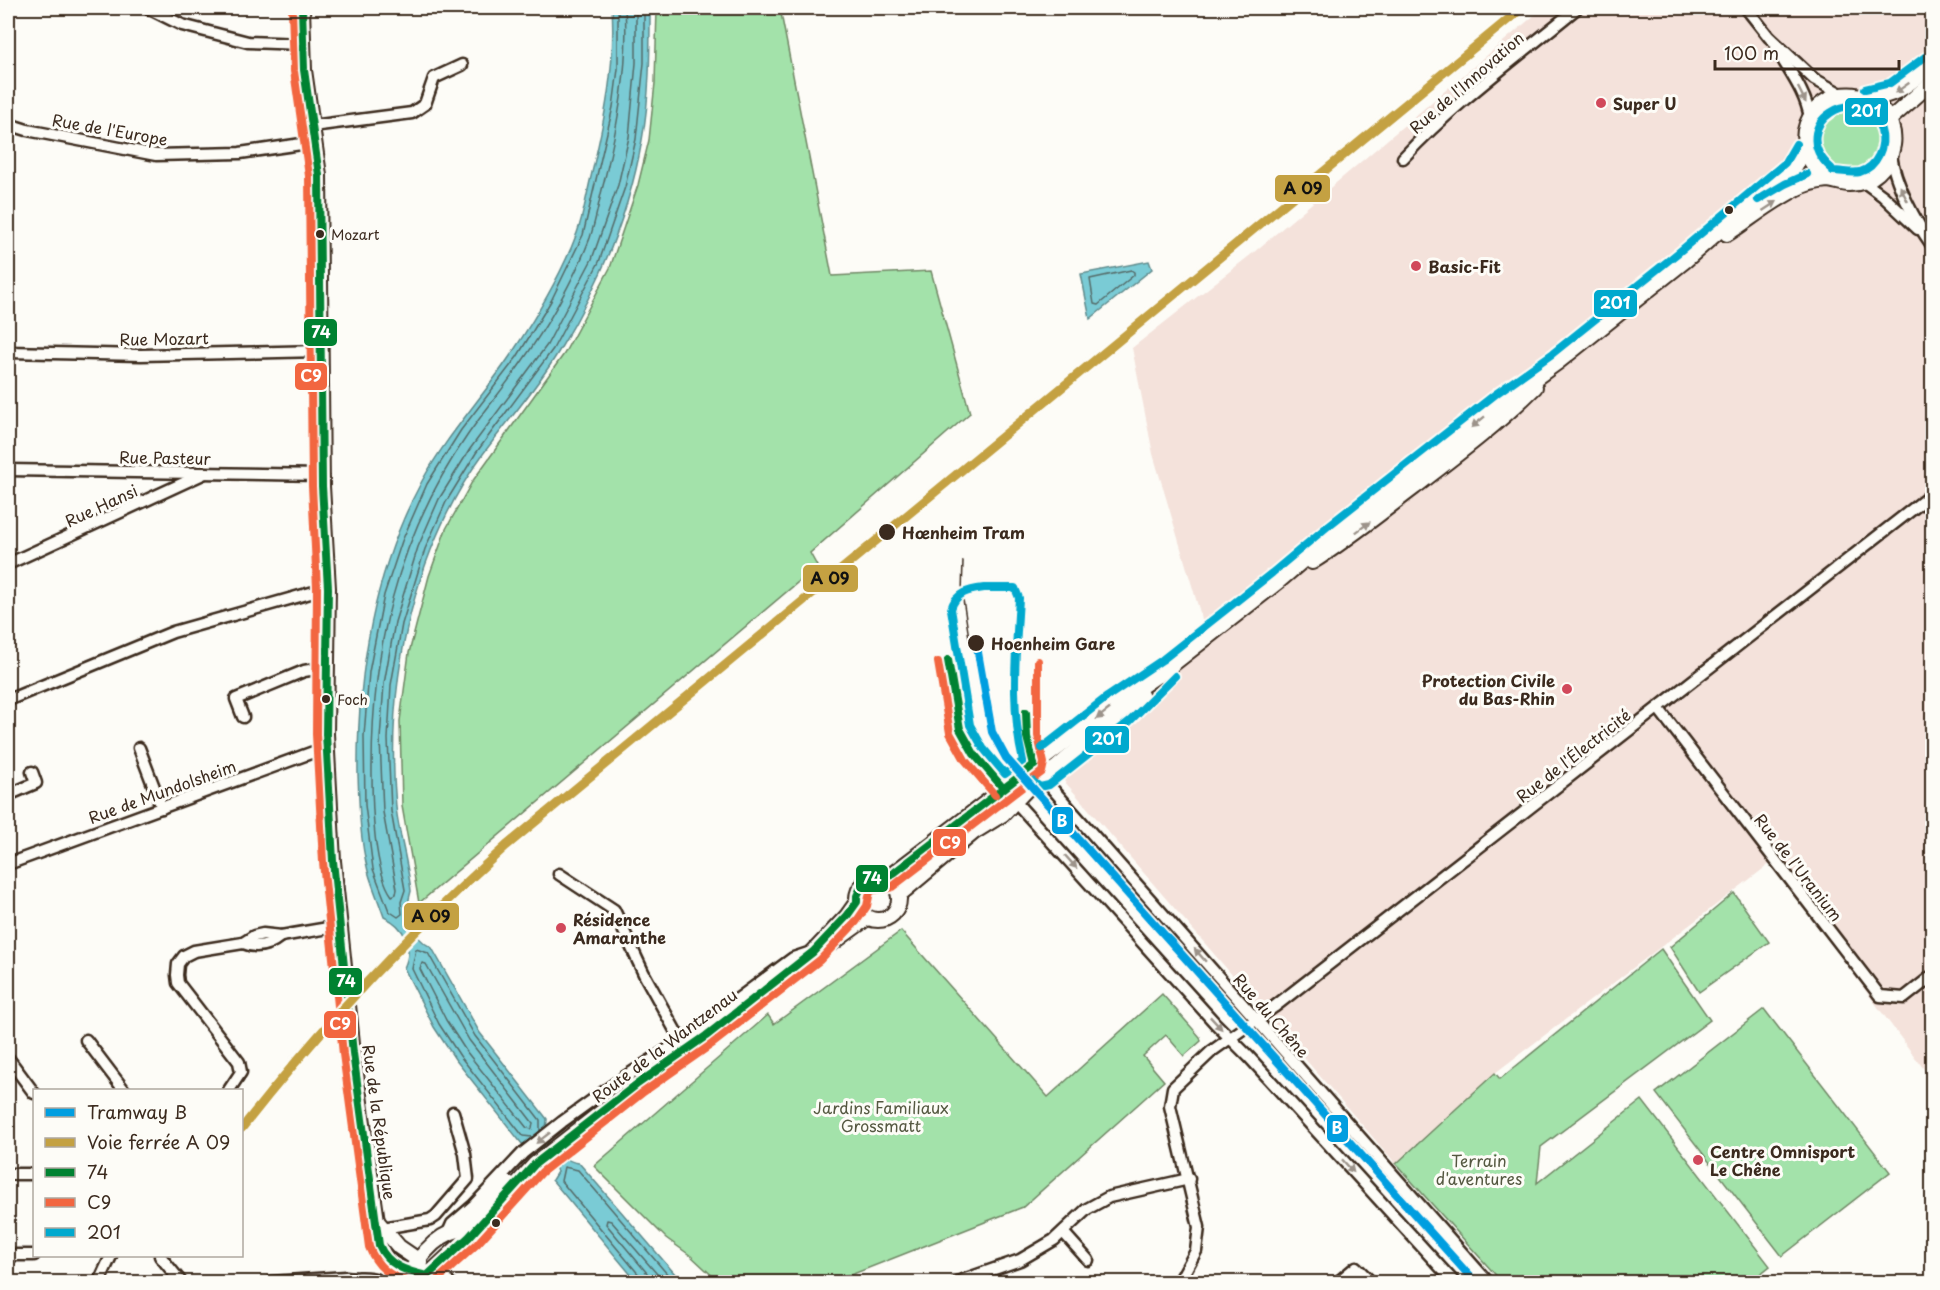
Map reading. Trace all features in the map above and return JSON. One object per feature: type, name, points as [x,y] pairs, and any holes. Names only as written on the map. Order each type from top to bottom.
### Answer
[{"type":"main road","name":"Rue de la République","points":[[302,8],[304,70],[319,184],[322,475],[328,588],[327,747],[333,861],[353,1053],[380,1225],[377,1237],[382,1254],[390,1264],[407,1278],[425,1279]]},
{"type":"main road","points":[[1866,99],[1895,93],[1932,65]]},
{"type":"main road","points":[[1889,120],[1932,82]]},
{"type":"main road","points":[[1843,95],[1855,95],[1866,99],[1883,111],[1889,120],[1893,131],[1891,154],[1885,166],[1864,182],[1841,183],[1830,180],[1818,172],[1810,162],[1805,149],[1804,138],[1810,118],[1824,102],[1843,95]]},
{"type":"main road","name":"Route de la Wantzenau","points":[[813,952],[827,947],[867,918],[880,920],[893,915],[897,909],[899,895],[974,832],[1003,814],[1038,771],[1114,705],[1168,668],[1279,581],[1346,540],[1445,464],[1515,406],[1558,362],[1686,260],[1793,170],[1805,149]]},
{"type":"main road","name":"Route de la Wantzenau","points":[[1686,260],[1796,189],[1830,180]]},
{"type":"main road","name":"Route de la Wantzenau","points":[[418,1260],[448,1233],[458,1230],[511,1180],[532,1167],[636,1085],[706,1036],[813,952],[847,916],[857,902],[862,885],[873,878],[886,879],[1003,788],[1038,771]]},
{"type":"main road","points":[[886,879],[897,888],[899,895]]},
{"type":"main road","points":[[857,902],[862,914],[867,918]]},
{"type":"main road","name":"Route de la Wantzenau","points":[[425,1279],[469,1237],[532,1167]]},
{"type":"main road","points":[[380,1225],[399,1247],[418,1260],[425,1279]]},
{"type":"main road","points":[[407,1278],[418,1260]]},
{"type":"street","points":[[148,8],[182,25],[248,42],[302,44]]},
{"type":"street","name":"Rue de l'Innovation","points":[[1403,158],[1454,109],[1577,8]]},
{"type":"street","points":[[1745,8],[1769,37],[1814,79],[1843,95]]},
{"type":"street","points":[[1769,37],[1804,98],[1810,118]]},
{"type":"street","points":[[312,126],[412,113],[424,104],[434,78],[462,65]]},
{"type":"street","name":"Rue de l'Europe","points":[[8,124],[27,130],[156,155],[240,153],[315,142]]},
{"type":"street","points":[[1891,154],[1893,171],[1923,233]]},
{"type":"street","points":[[1864,182],[1883,196],[1923,233],[1932,245]]},
{"type":"street","name":"Rue Mozart","points":[[8,352],[141,354],[320,351]]},
{"type":"street","name":"Rue Pasteur","points":[[8,470],[322,475]]},
{"type":"street","name":"Rue Hansi","points":[[8,564],[207,472]]},
{"type":"street","name":"Rue de l'Électricité","points":[[1179,1282],[1196,1251],[1199,1227],[1170,1106],[1173,1088],[1212,1051],[1274,1007],[1932,494]]},
{"type":"street","points":[[8,700],[173,632],[328,588]]},
{"type":"street","points":[[243,717],[236,699],[304,672],[327,667]]},
{"type":"street","name":"Rue de l'Uranium","points":[[1658,708],[1880,996],[1904,998],[1932,976]]},
{"type":"street","name":"Rue de Mundolsheim","points":[[8,864],[327,747]]},
{"type":"street","points":[[139,748],[162,808]]},
{"type":"street","name":"Rue du Chêne","points":[[1038,771],[1488,1282]]},
{"type":"street","points":[[8,795],[36,783],[32,772]]},
{"type":"street","points":[[1003,788],[1454,1282]]},
{"type":"street","points":[[559,874],[614,910],[644,974],[681,1041]]},
{"type":"street","points":[[230,1089],[241,1072],[239,1062],[178,983],[178,964],[184,956],[194,951],[243,943],[258,946],[268,944],[282,936],[340,926]]},
{"type":"street","name":"Route de la Wantzenau","points":[[448,1233],[452,1224],[474,1205],[523,1153],[562,1122],[620,1080],[681,1041],[793,958],[813,952]]},
{"type":"street","points":[[86,1040],[123,1089]]},
{"type":"street","points":[[8,1058],[33,1092]]},
{"type":"street","points":[[380,1225],[430,1220],[468,1179],[465,1154],[453,1112]]},
{"type":"street","points":[[8,1174],[33,1174]]},
{"type":"street","points":[[957,1282],[1020,1260],[1054,1240],[1087,1209],[1109,1197],[1188,1179]]},
{"type":"street","points":[[1063,1232],[1088,1260]]},
{"type":"street","points":[[8,1255],[33,1255]]},
{"type":"street","points":[[99,1282],[111,1257]]},
{"type":"street","points":[[161,1257],[181,1282]]},
{"type":"street","points":[[1338,1282],[1356,1267],[1371,1282]]},
{"type":"street","points":[[271,1282],[346,1277],[374,1278],[381,1282]]},
{"type":"street","points":[[425,1279],[449,1282]]},
{"type":"shaded area","points":[[1543,8],[1932,8],[1932,1080],[1771,863],[1495,1073],[1396,1164],[1058,774],[1209,643],[1153,454],[1132,348],[1253,253]]},
{"type":"green space","points":[[657,8],[780,8],[832,276],[931,271],[970,413],[810,553],[817,566],[419,903],[402,806],[400,721],[409,653],[429,576],[446,529],[472,482],[564,354],[610,268],[638,185],[649,140],[655,83]]},
{"type":"green space","points":[[1850,101],[1871,107],[1881,117],[1887,138],[1881,159],[1871,169],[1850,175],[1829,169],[1819,159],[1813,138],[1819,117],[1829,107]]},
{"type":"green space","points":[[1734,893],[1769,942],[1699,992],[1670,947]]},
{"type":"green space","name":"Jardins Familiaux Grossmatt","points":[[901,931],[1048,1097],[1162,994],[1201,1041],[1184,1056],[1166,1035],[1143,1056],[1164,1081],[1023,1207],[833,1282],[719,1282],[691,1256],[666,1238],[594,1166],[768,1015],[774,1024]]},
{"type":"green space","name":"Terrain d'aventures","points":[[1661,949],[1710,1020],[1541,1147],[1537,1183],[1642,1100],[1770,1266],[1750,1282],[1502,1282],[1396,1164],[1495,1073],[1500,1079]]},
{"type":"green space","points":[[1764,1009],[1890,1172],[1782,1256],[1656,1093]]},
{"type":"water","points":[[612,8],[650,8],[647,107],[629,196],[610,250],[587,302],[541,378],[467,477],[447,513],[431,550],[411,612],[398,677],[394,775],[397,818],[411,891],[409,916],[411,924],[419,938],[432,948],[480,1033],[547,1119],[546,1133],[550,1144],[564,1157],[579,1163],[682,1282],[637,1282],[552,1180],[557,1172],[546,1153],[535,1144],[522,1144],[455,1059],[434,1027],[404,968],[408,952],[406,938],[397,926],[384,917],[365,859],[359,810],[358,736],[361,699],[365,661],[380,586],[405,515],[422,481],[521,339],[548,295],[571,248],[583,214],[604,116],[612,52]]},
{"type":"water","points":[[1149,261],[1152,269],[1090,319],[1081,274]]},
{"type":"tram line","points":[[963,561],[962,593],[970,644]]},
{"type":"tram line","name":"B","points":[[976,641],[992,732],[1006,758],[1475,1282]]},
{"type":"transit line","name":"C9","points":[[292,8],[294,71],[309,176],[312,486],[317,588],[316,734],[323,862],[343,1054],[369,1247],[384,1270],[409,1282]]},
{"type":"transit line","name":"74","points":[[302,8],[304,70],[319,175],[322,486],[328,588],[326,734],[333,861],[353,1053],[379,1245],[393,1263],[405,1270],[427,1276]]},
{"type":"transit line","points":[[243,1127],[303,1053],[368,981],[435,912],[506,846],[1522,8]]},
{"type":"transit line","name":"201","points":[[1865,89],[1890,83],[1925,57]]},
{"type":"transit line","name":"201","points":[[1831,168],[1818,152],[1816,136],[1821,123],[1831,113],[1844,107],[1859,107],[1872,115],[1881,130],[1882,143],[1879,155],[1871,166],[1860,172],[1833,171]]},
{"type":"transit line","name":"201","points":[[1042,748],[1107,697],[1162,660],[1497,393],[1552,354],[1785,163],[1796,144]]},
{"type":"transit line","name":"201","points":[[1758,200],[1807,174]]},
{"type":"transit line","name":"201","points":[[984,588],[1015,588],[1019,598],[1015,700],[1023,761],[1005,774],[983,748],[970,725],[951,609],[960,595],[984,588]]},
{"type":"transit line","name":"74","points":[[948,660],[960,729],[974,754],[1003,788]]},
{"type":"transit line","name":"C9","points":[[435,1282],[477,1244],[542,1172],[642,1093],[712,1044],[820,960],[856,922],[867,906],[870,892],[892,887],[1042,772],[1044,763],[1038,736],[1038,661]]},
{"type":"transit line","name":"C9","points":[[938,662],[950,733],[965,760],[995,795]]},
{"type":"transit line","name":"201","points":[[1032,781],[1040,787],[1049,785],[1130,721],[1175,676]]},
{"type":"transit line","name":"74","points":[[1026,712],[1027,737],[1034,765]]},
{"type":"transit line","name":"74","points":[[427,1276],[469,1237],[535,1164],[636,1085],[706,1036],[813,952],[847,916],[857,902],[862,885],[873,878],[886,879],[1034,765]]},
{"type":"place","name":"Super U","points":[[1601,103]]},
{"type":"place","name":"Mozart","points":[[320,234]]},
{"type":"place","name":"Basic-Fit","points":[[1416,266]]},
{"type":"place","name":"Hœnheim Tram","points":[[887,532]]},
{"type":"place","name":"Hoenheim Gare","points":[[976,643]]},
{"type":"place","name":"Protection Civile du Bas-Rhin","points":[[1567,689]]},
{"type":"place","name":"Foch","points":[[326,699]]},
{"type":"place","name":"Résidence Amaranthe","points":[[561,928]]},
{"type":"place","name":"Centre Omnisport Le Chêne","points":[[1698,1160]]}]
